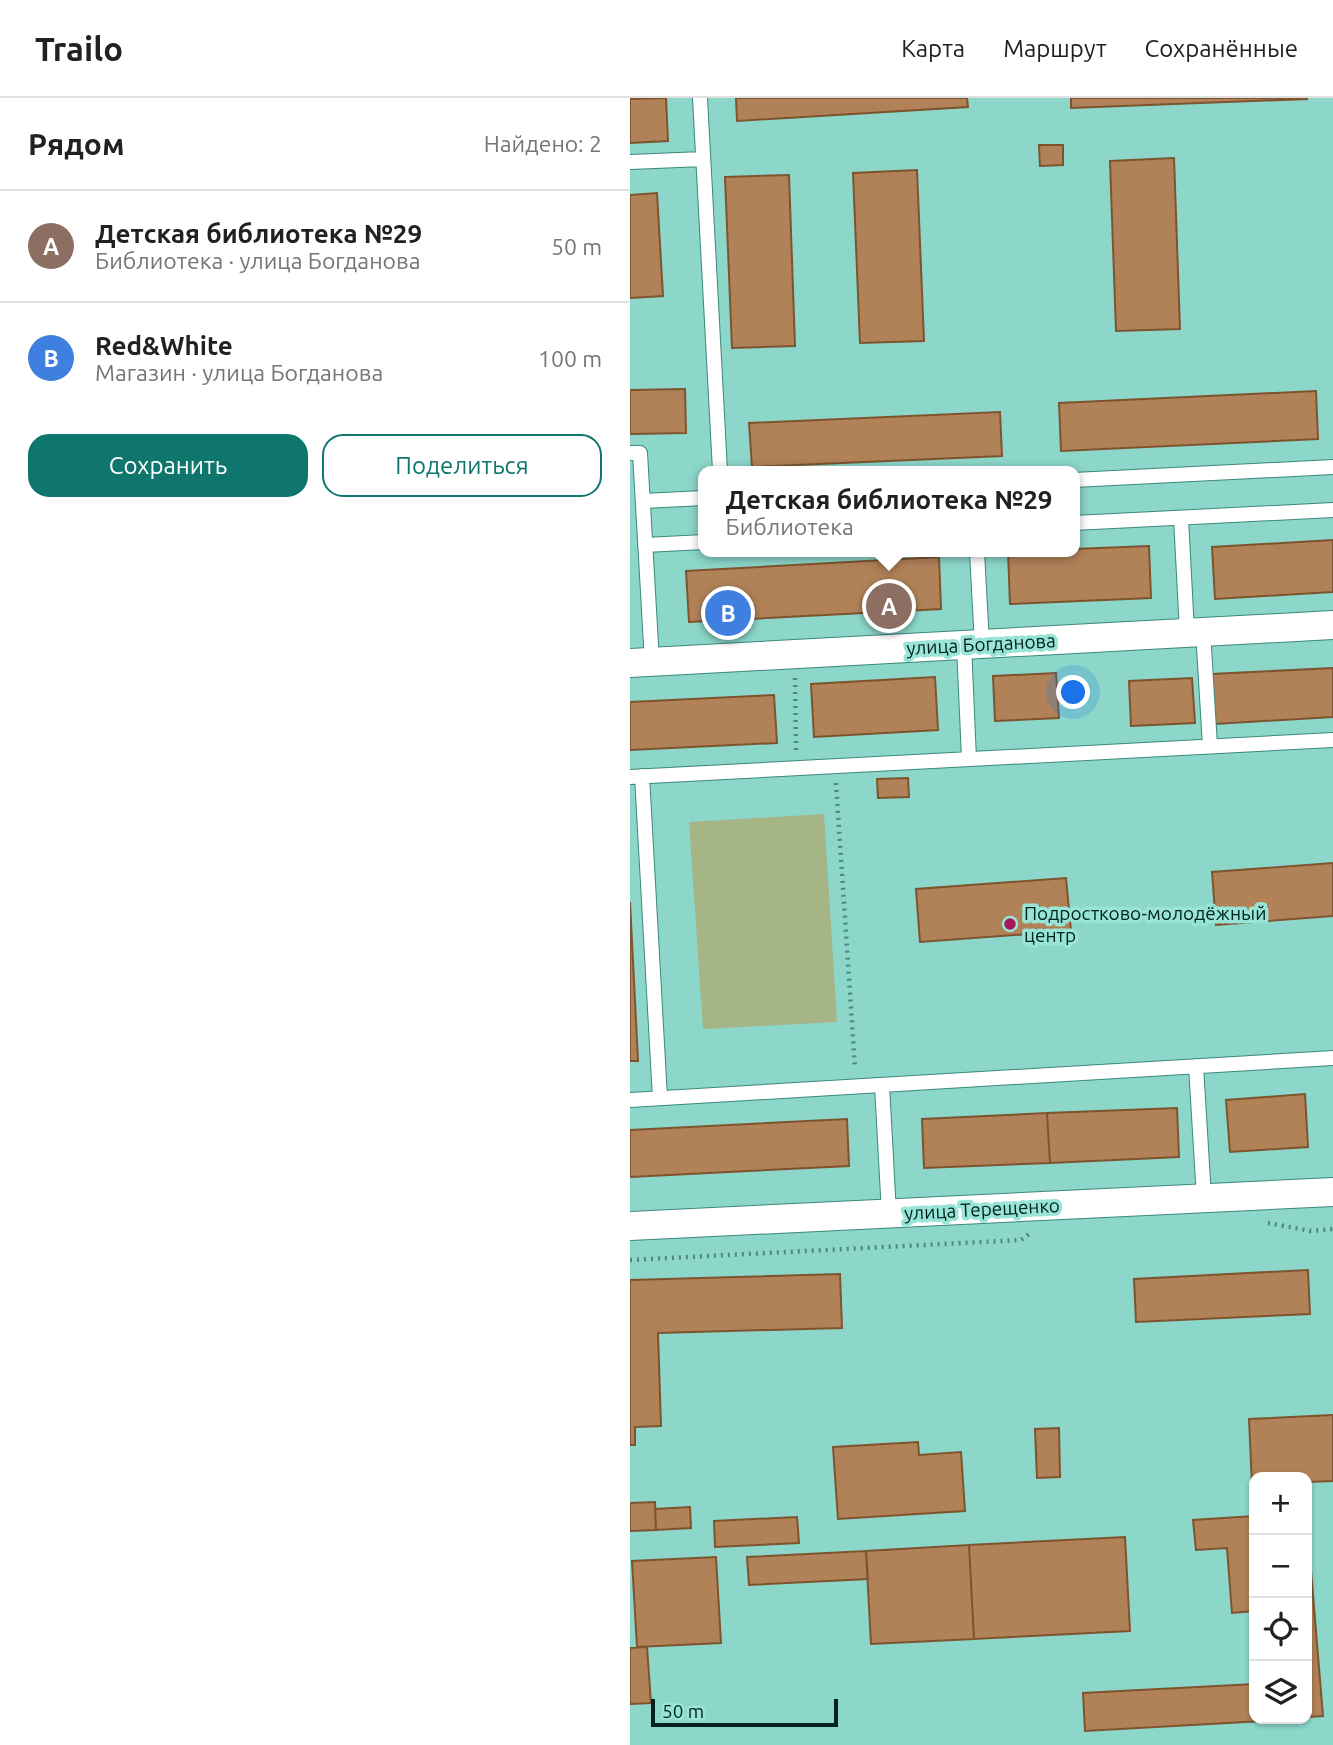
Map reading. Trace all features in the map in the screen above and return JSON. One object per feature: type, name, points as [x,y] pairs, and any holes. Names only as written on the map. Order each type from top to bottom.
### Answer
[{"type":"street","name":"улица Богданова","points":[[641,663],[1333,625]]},
{"type":"street","name":"улица Терещенко","points":[[630,1226],[1333,1192]]},
{"type":"lane","points":[[700,98],[720,466]]},
{"type":"lane","points":[[630,162],[703,159]]},
{"type":"lane","points":[[630,453],[640,453],[643,501],[645,545],[641,663]]},
{"type":"lane","points":[[1080,480],[1333,467]]},
{"type":"lane","points":[[643,501],[698,498]]},
{"type":"lane","points":[[1080,523],[1333,510]]},
{"type":"lane","points":[[1181,518],[1210,746]]},
{"type":"lane","points":[[645,545],[698,542]]},
{"type":"lane","points":[[969,759],[978,557]]},
{"type":"lane","points":[[660,1098],[636,776],[1333,740]]},
{"type":"lane","points":[[630,1100],[1333,1058]]},
{"type":"lane","points":[[1196,1066],[1204,1198]]},
{"type":"lane","points":[[882,1085],[889,1214]]},
{"type":"path","points":[[794,654],[797,768]]},
{"type":"path","points":[[834,766],[856,1086]]},
{"type":"green space","points":[[824,814],[837,1022],[703,1029],[689,822]]},
{"type":"building","points":[[666,98],[668,141],[630,143],[630,99]]},
{"type":"building","points":[[736,98],[967,98],[968,107],[737,121]]},
{"type":"building","points":[[1071,98],[1307,98],[1307,99],[1071,108]]},
{"type":"building","points":[[1039,145],[1063,145],[1063,165],[1040,166]]},
{"type":"building","points":[[1174,158],[1180,329],[1116,331],[1110,161]]},
{"type":"building","points":[[917,170],[924,341],[860,343],[853,173]]},
{"type":"building","points":[[789,175],[795,346],[732,348],[725,177]]},
{"type":"building","points":[[657,193],[663,296],[630,298],[630,195]]},
{"type":"building","points":[[685,389],[686,433],[630,434],[630,390]]},
{"type":"building","points":[[1316,391],[1318,439],[1061,451],[1059,403]]},
{"type":"building","points":[[1000,412],[1002,456],[752,466],[749,423]]},
{"type":"building","points":[[1333,540],[1333,592],[1215,599],[1212,547]]},
{"type":"building","points":[[1149,546],[1151,598],[1010,604],[1008,557],[1080,557],[1080,549]]},
{"type":"building","points":[[939,557],[941,609],[689,622],[686,571]]},
{"type":"building","points":[[1333,668],[1333,717],[1215,724],[1212,674]]},
{"type":"building","points":[[1056,673],[1059,718],[995,721],[993,676]]},
{"type":"building","points":[[935,677],[938,730],[814,737],[811,684]]},
{"type":"building","points":[[1192,678],[1195,723],[1131,726],[1129,681]]},
{"type":"building","points":[[774,695],[777,743],[630,750],[630,702]]},
{"type":"building","points":[[908,778],[909,797],[878,798],[877,779]]},
{"type":"building","points":[[1333,863],[1333,916],[1216,925],[1212,872]]},
{"type":"building","points":[[1066,878],[1071,931],[920,942],[916,889]]},
{"type":"building","points":[[630,902],[638,1061],[630,1061]]},
{"type":"building","points":[[1305,1094],[1308,1147],[1230,1152],[1226,1100]]},
{"type":"building","points":[[1177,1108],[1179,1157],[1050,1163],[1047,1113]]},
{"type":"building","points":[[1047,1113],[1050,1163],[924,1168],[922,1119]]},
{"type":"building","points":[[847,1119],[849,1166],[630,1177],[630,1130]]},
{"type":"building","points":[[1308,1270],[1310,1314],[1136,1322],[1134,1279]]},
{"type":"building","points":[[840,1274],[842,1328],[658,1333],[661,1426],[635,1427],[635,1445],[630,1445],[630,1280]]},
{"type":"building","points":[[1333,1415],[1333,1481],[1312,1482],[1312,1472],[1251,1472],[1249,1419]]},
{"type":"building","points":[[1059,1428],[1060,1477],[1037,1478],[1035,1429]]},
{"type":"building","points":[[918,1442],[919,1455],[961,1452],[965,1511],[838,1519],[833,1447]]},
{"type":"building","points":[[655,1502],[656,1530],[630,1531],[630,1503]]},
{"type":"building","points":[[690,1507],[691,1528],[656,1530],[655,1509]]},
{"type":"building","points":[[1249,1516],[1249,1611],[1232,1613],[1227,1548],[1196,1550],[1193,1520]]},
{"type":"building","points":[[797,1517],[799,1543],[715,1547],[714,1521]]},
{"type":"building","points":[[1125,1537],[1130,1631],[974,1639],[969,1545]]},
{"type":"building","points":[[969,1545],[974,1639],[871,1644],[866,1551]]},
{"type":"building","points":[[866,1551],[868,1579],[749,1585],[747,1557]]},
{"type":"building","points":[[716,1557],[721,1643],[637,1647],[632,1561]]},
{"type":"building","points":[[1312,1583],[1323,1716],[1312,1717]]},
{"type":"building","points":[[647,1647],[651,1703],[630,1704],[630,1648]]},
{"type":"building","points":[[1249,1684],[1249,1722],[1085,1731],[1083,1693]]},
{"type":"place","name":"Детская библиотека №29","points":[[889,606]]},
{"type":"place","name":"Red&White","points":[[728,613]]},
{"type":"place","name":"Подростково-молодёжный центр","points":[[1010,924]]}]
